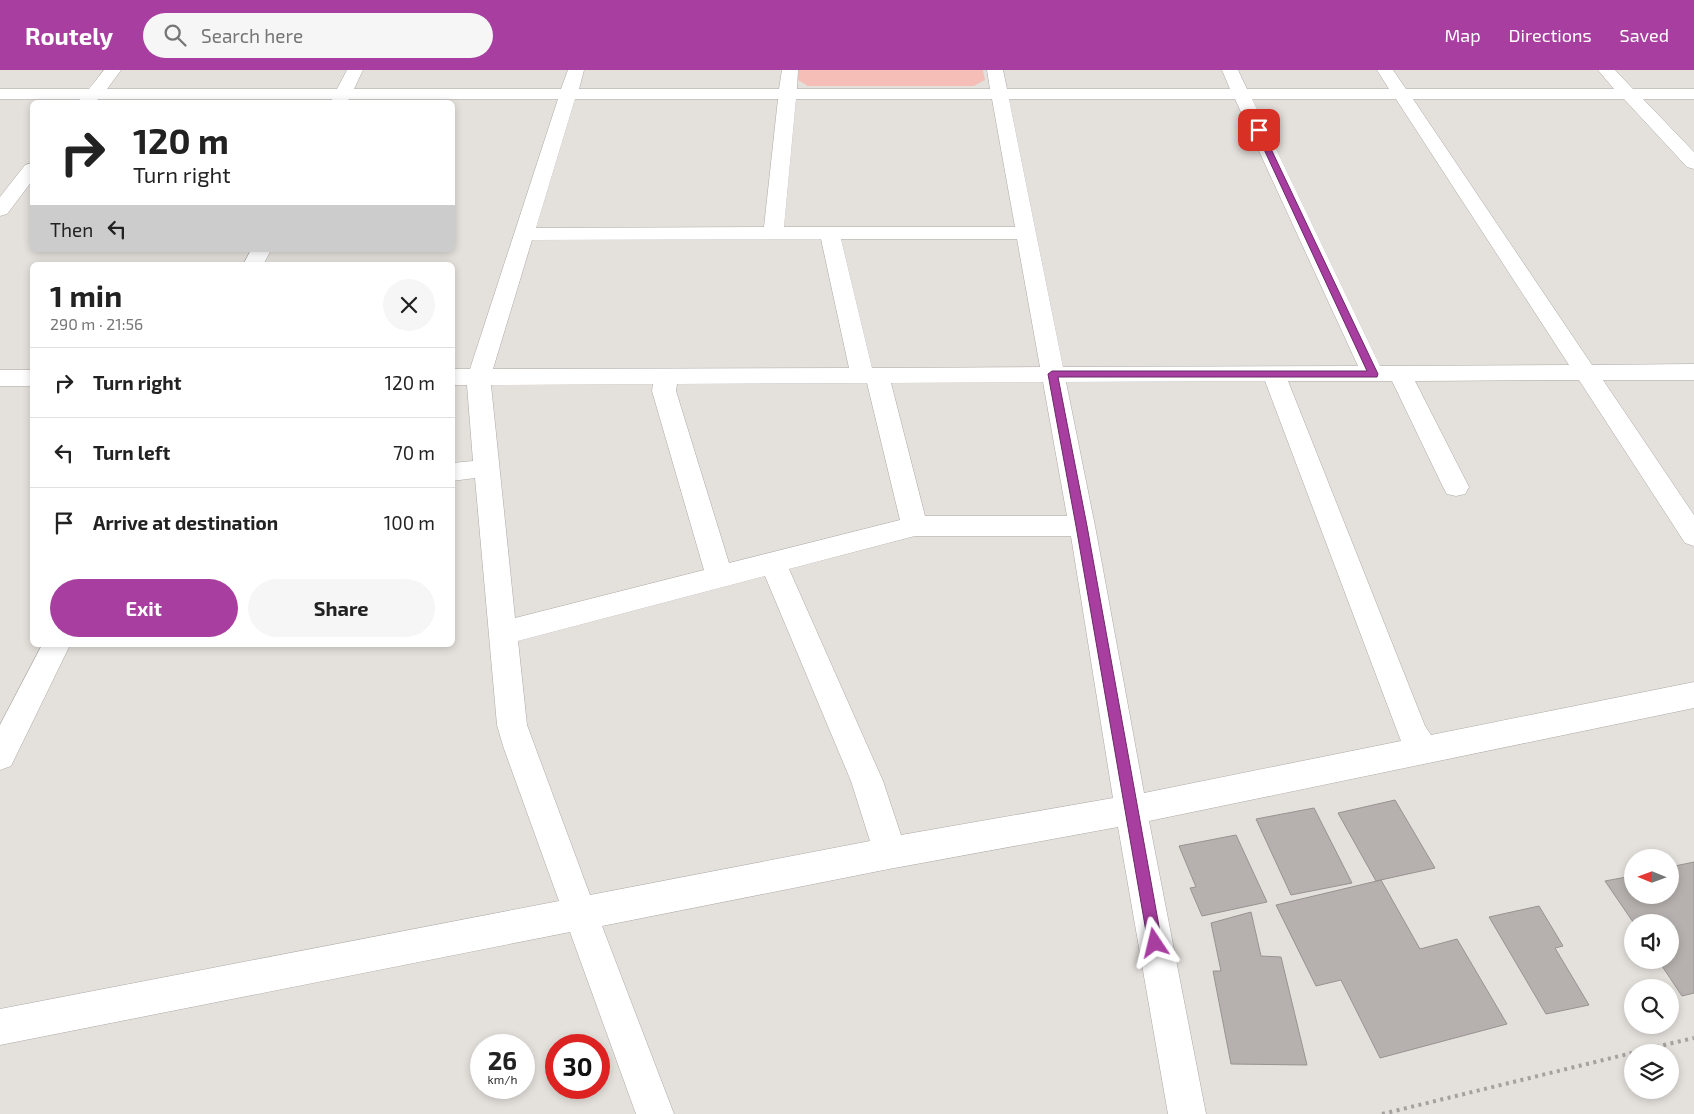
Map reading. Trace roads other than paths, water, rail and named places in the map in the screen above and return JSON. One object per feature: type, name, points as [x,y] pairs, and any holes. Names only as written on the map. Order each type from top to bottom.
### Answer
[{"type":"street","points":[[91,98],[113,70]]},
{"type":"street","points":[[341,98],[355,70]]},
{"type":"street","points":[[576,70],[523,234],[466,377],[487,468],[512,725],[518,746],[655,1114]]},
{"type":"street","points":[[773,234],[790,70]]},
{"type":"street","points":[[995,70],[1082,526],[1131,810],[1187,1114]]},
{"type":"street","points":[[1230,70],[1373,374]]},
{"type":"street","points":[[1385,70],[1694,536]]},
{"type":"street","points":[[1606,70],[1694,163]]},
{"type":"street","points":[[0,94],[91,98],[788,94],[1694,94]]},
{"type":"street","points":[[0,210],[30,172]]},
{"type":"street","points":[[523,234],[1027,233]]},
{"type":"street","points":[[830,234],[860,360],[879,389],[916,526]]},
{"type":"street","points":[[466,377],[1694,372]]},
{"type":"street","points":[[1274,374],[1412,732],[1423,750]]},
{"type":"street","points":[[1400,374],[1456,487]]},
{"type":"street","points":[[666,376],[664,391],[720,577]]},
{"type":"street","points":[[0,378],[30,378]]},
{"type":"street","points":[[455,472],[487,468]]},
{"type":"street","points":[[503,633],[916,526],[1082,526]]},
{"type":"street","points":[[773,563],[867,781],[880,818],[889,853]]},
{"type":"street","points":[[0,756],[55,647]]},
{"type":"street","points":[[0,1027],[889,853],[1131,810],[1694,695]]}]
